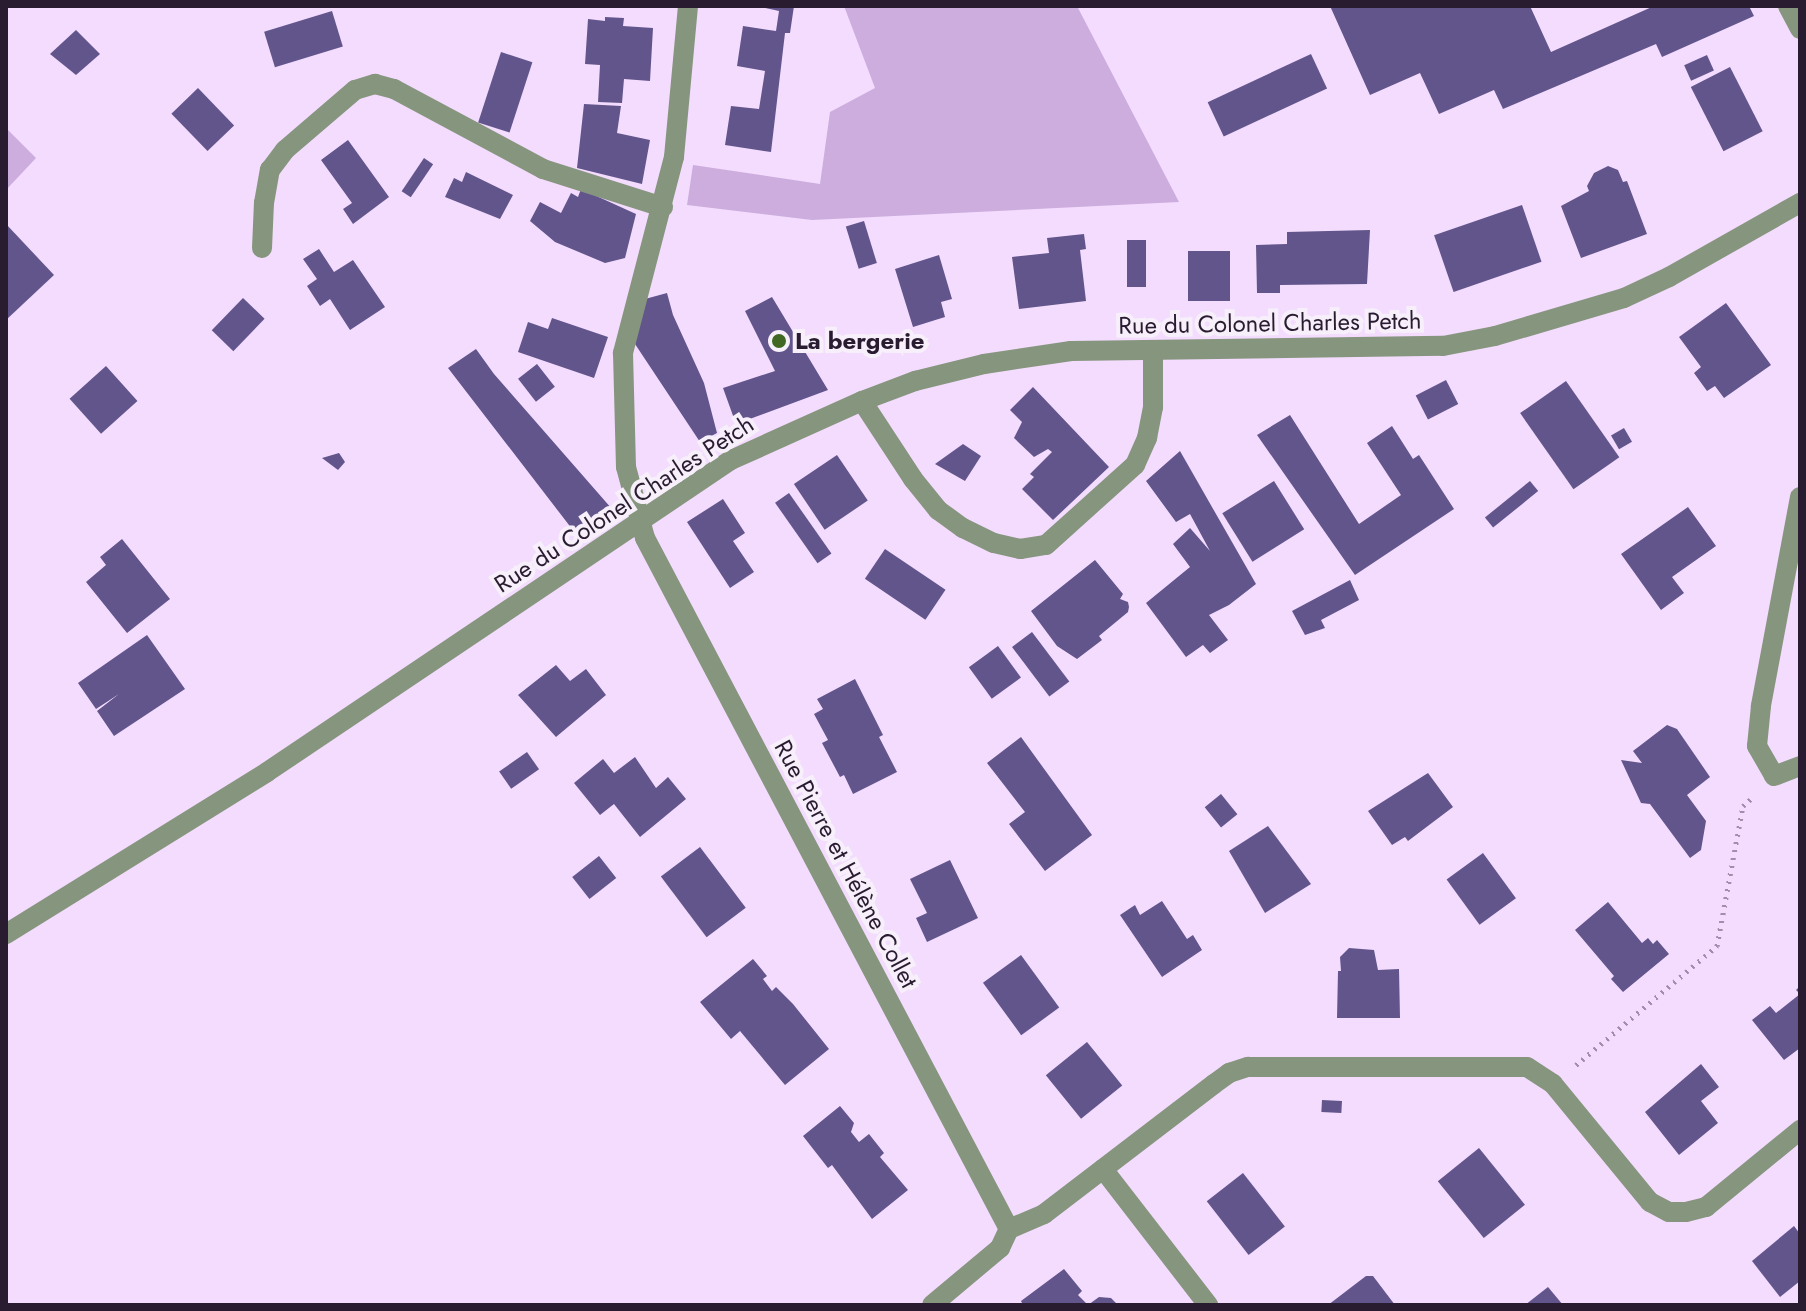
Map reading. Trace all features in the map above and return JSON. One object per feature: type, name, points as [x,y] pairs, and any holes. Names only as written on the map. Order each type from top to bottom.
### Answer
[{"type":"street","name":"Rue Pierre et Hélène Collet","points":[[688,6],[674,157],[623,353],[626,467],[645,538],[1009,1229]]},
{"type":"street","points":[[1788,6],[1800,29]]},
{"type":"street","points":[[262,248],[264,203],[270,170],[285,150],[355,90],[375,84],[394,89],[543,169],[663,207]]},
{"type":"street","name":"Rue du Colonel Charles Petch","points":[[6,934],[267,772],[731,460],[862,401],[915,381],[984,364],[1071,351],[1443,346],[1495,336],[1568,317],[1624,298],[1669,277],[1800,203]]},
{"type":"street","points":[[862,401],[913,479],[938,510],[963,528],[994,543],[1020,549],[1046,545],[1135,465],[1147,438],[1153,407],[1153,351]]},
{"type":"street","points":[[1800,497],[1757,746],[1774,776],[1800,766]]},
{"type":"street","points":[[932,1305],[1000,1248],[1009,1229],[1044,1214],[1229,1073],[1248,1067],[1527,1067],[1553,1084],[1650,1202],[1669,1212],[1706,1207],[1800,1130]]},
{"type":"street","points":[[1103,1169],[1208,1305]]},
{"type":"path","points":[[1553,1084],[1717,946],[1743,806],[1774,776]]},
{"type":"shaded area","points":[[844,6],[1077,6],[1179,202],[812,220],[687,205],[693,165],[820,184],[830,112],[875,88]]},
{"type":"shaded area","points":[[6,128],[36,158],[6,190]]},
{"type":"building","points":[[756,6],[794,6],[790,33],[785,33],[771,152],[725,145],[731,106],[759,109],[765,71],[737,66],[743,26],[776,31],[779,11]]},
{"type":"building","points":[[1330,6],[1530,6],[1551,52],[1654,6],[1749,6],[1754,16],[1662,57],[1656,44],[1503,109],[1494,90],[1439,114],[1420,73],[1370,95]]},
{"type":"building","points":[[332,11],[343,46],[275,67],[264,32]]},
{"type":"building","points":[[605,17],[624,18],[623,26],[653,28],[650,81],[624,79],[622,103],[598,102],[600,65],[585,64],[588,19],[605,21]]},
{"type":"building","points":[[76,30],[100,54],[76,75],[50,54]]},
{"type":"building","points":[[501,52],[532,62],[510,133],[478,122]]},
{"type":"building","points":[[1311,54],[1327,88],[1224,137],[1208,102]]},
{"type":"building","points":[[1707,55],[1714,71],[1691,81],[1684,65]]},
{"type":"building","points":[[1730,67],[1763,131],[1723,151],[1691,87]]},
{"type":"building","points":[[198,88],[234,125],[208,151],[171,114]]},
{"type":"building","points":[[584,104],[621,106],[617,133],[650,140],[642,184],[577,168]]},
{"type":"building","points":[[348,140],[389,197],[353,224],[343,209],[352,203],[321,160]]},
{"type":"building","points":[[424,158],[433,164],[411,197],[402,191]]},
{"type":"building","points":[[1608,166],[1618,170],[1623,182],[1627,181],[1647,234],[1581,258],[1561,206],[1589,191],[1587,186],[1594,173]]},
{"type":"building","points":[[466,172],[513,195],[500,219],[445,197],[454,178],[462,182]]},
{"type":"building","points":[[581,189],[636,214],[625,258],[605,263],[555,242],[530,221],[540,202],[561,213],[571,193],[578,197]]},
{"type":"building","points":[[1522,205],[1542,262],[1454,292],[1434,235]]},
{"type":"building","points":[[864,221],[877,263],[859,269],[846,227]]},
{"type":"building","points":[[6,224],[54,275],[6,320]]},
{"type":"building","points":[[1370,230],[1367,284],[1280,285],[1280,293],[1257,293],[1256,245],[1287,244],[1287,232]]},
{"type":"building","points":[[1084,234],[1086,249],[1080,250],[1086,301],[1019,309],[1012,257],[1049,253],[1047,238]]},
{"type":"building","points":[[1127,240],[1146,240],[1146,287],[1127,287]]},
{"type":"building","points":[[319,249],[334,272],[353,260],[385,307],[350,330],[330,299],[320,306],[307,286],[317,279],[303,259]]},
{"type":"building","points":[[1188,251],[1230,251],[1230,301],[1188,301]]},
{"type":"building","points":[[939,255],[952,299],[941,302],[945,317],[913,327],[895,269]]},
{"type":"building","points":[[667,293],[673,315],[704,383],[717,433],[700,442],[635,344],[645,299]]},
{"type":"building","name":"La bergerie","points":[[772,297],[828,390],[736,424],[723,388],[775,371],[745,311]]},
{"type":"building","points":[[243,298],[265,319],[233,351],[212,330]]},
{"type":"building","points":[[1726,303],[1771,365],[1724,398],[1715,386],[1707,391],[1694,373],[1701,367],[1679,337]]},
{"type":"building","points":[[552,318],[608,337],[594,378],[518,352],[528,322],[548,329]]},
{"type":"building","points":[[476,349],[494,374],[612,509],[579,538],[448,368]]},
{"type":"building","points":[[537,364],[555,387],[536,402],[518,379]]},
{"type":"building","points":[[106,366],[137,401],[101,434],[70,399]]},
{"type":"building","points":[[1446,380],[1458,404],[1428,419],[1416,395]]},
{"type":"building","points":[[1566,381],[1619,457],[1573,489],[1520,413]]},
{"type":"building","points":[[1033,387],[1109,467],[1053,520],[1022,489],[1034,477],[1030,474],[1052,452],[1048,449],[1034,457],[1014,438],[1022,422],[1010,410]]},
{"type":"building","points":[[1290,415],[1359,524],[1401,495],[1367,443],[1392,426],[1413,459],[1419,455],[1454,509],[1355,575],[1257,435]]},
{"type":"building","points":[[1624,428],[1632,442],[1619,449],[1611,436]]},
{"type":"building","points":[[963,444],[981,456],[965,481],[935,464]]},
{"type":"building","points":[[1180,451],[1256,584],[1229,605],[1209,615],[1228,640],[1210,653],[1203,645],[1186,657],[1146,603],[1190,567],[1173,544],[1190,528],[1210,551],[1190,514],[1176,522],[1146,481]]},
{"type":"building","points":[[339,453],[345,462],[338,470],[322,458]]},
{"type":"building","points":[[837,455],[868,501],[825,530],[794,484]]},
{"type":"building","points":[[1274,481],[1304,529],[1252,562],[1222,513]]},
{"type":"building","points":[[1530,481],[1538,491],[1493,528],[1485,518]]},
{"type":"building","points":[[789,493],[831,554],[818,563],[775,503]]},
{"type":"building","points":[[723,499],[745,533],[733,541],[754,572],[730,588],[687,522]]},
{"type":"building","points":[[1688,507],[1716,546],[1672,577],[1684,593],[1661,610],[1621,554]]},
{"type":"building","points":[[122,539],[170,599],[127,633],[86,582],[106,565],[100,557]]},
{"type":"building","points":[[885,549],[946,590],[925,620],[865,579]]},
{"type":"building","points":[[1095,560],[1123,594],[1120,599],[1128,602],[1129,607],[1128,612],[1099,636],[1102,640],[1077,659],[1057,646],[1031,611]]},
{"type":"building","points":[[1350,580],[1359,600],[1321,620],[1325,628],[1305,635],[1292,611]]},
{"type":"building","points":[[1032,632],[1069,682],[1049,697],[1012,647]]},
{"type":"building","points":[[147,635],[185,689],[114,736],[97,711],[119,694],[96,709],[78,683]]},
{"type":"building","points":[[998,646],[1021,678],[992,699],[969,667]]},
{"type":"building","points":[[556,665],[570,681],[586,669],[606,695],[556,737],[518,695]]},
{"type":"building","points":[[855,679],[883,735],[879,737],[897,772],[853,794],[822,743],[828,740],[814,714],[823,709],[817,699]]},
{"type":"building","points":[[1667,725],[1677,729],[1710,777],[1687,795],[1706,821],[1701,850],[1690,858],[1650,804],[1641,803],[1621,760],[1642,763],[1633,751]]},
{"type":"building","points":[[1021,737],[1092,835],[1045,871],[1009,824],[1025,812],[987,763]]},
{"type":"building","points":[[527,752],[539,769],[511,789],[499,772]]},
{"type":"building","points":[[635,757],[656,788],[668,777],[686,799],[640,837],[614,804],[600,815],[574,783],[603,759],[614,773]]},
{"type":"building","points":[[1428,773],[1453,807],[1408,841],[1405,837],[1392,845],[1368,811]]},
{"type":"building","points":[[1221,794],[1237,814],[1221,827],[1205,807]]},
{"type":"building","points":[[1268,826],[1311,884],[1265,913],[1229,851]]},
{"type":"building","points":[[700,847],[746,908],[707,937],[661,876]]},
{"type":"building","points":[[1483,853],[1516,898],[1480,925],[1447,879]]},
{"type":"building","points":[[599,856],[616,878],[589,899],[572,877]]},
{"type":"building","points":[[950,860],[978,918],[927,942],[916,918],[927,913],[910,879]]},
{"type":"building","points":[[1162,901],[1187,939],[1193,935],[1202,950],[1162,977],[1120,915],[1135,905],[1140,915]]},
{"type":"building","points":[[1608,902],[1642,943],[1648,938],[1653,944],[1657,940],[1669,954],[1623,992],[1611,979],[1614,976],[1575,930]]},
{"type":"building","points":[[1349,948],[1374,950],[1378,970],[1399,969],[1400,1018],[1337,1018],[1340,957]]},
{"type":"building","points":[[1021,955],[1059,1008],[1021,1035],[983,983]]},
{"type":"building","points":[[753,959],[767,976],[763,979],[772,991],[776,987],[793,1004],[829,1049],[785,1085],[740,1031],[731,1039],[700,1002]]},
{"type":"building","points":[[1800,994],[1800,1048],[1784,1060],[1752,1020],[1770,1006],[1776,1013]]},
{"type":"building","points":[[1087,1042],[1122,1086],[1081,1119],[1046,1075]]},
{"type":"building","points":[[1701,1064],[1719,1087],[1701,1101],[1718,1123],[1679,1155],[1645,1112]]},
{"type":"building","points":[[1322,1100],[1342,1101],[1341,1113],[1321,1112]]},
{"type":"building","points":[[840,1106],[854,1123],[851,1132],[859,1142],[869,1134],[884,1153],[880,1157],[908,1190],[872,1219],[832,1165],[828,1168],[803,1136]]},
{"type":"building","points":[[1479,1148],[1525,1205],[1484,1238],[1438,1181]]},
{"type":"building","points":[[1243,1173],[1285,1227],[1249,1255],[1207,1201]]},
{"type":"building","points":[[1794,1226],[1800,1234],[1800,1281],[1780,1297],[1752,1261]]},
{"type":"building","points":[[1064,1269],[1082,1291],[1078,1295],[1088,1305],[1023,1305],[1021,1301]]},
{"type":"building","points":[[1366,1276],[1373,1276],[1395,1305],[1328,1305]]},
{"type":"building","points":[[1548,1287],[1563,1305],[1525,1305]]},
{"type":"building","points":[[1099,1297],[1111,1298],[1118,1305],[1088,1305]]},
{"type":"place","name":"La bergerie","points":[[779,341]]}]
